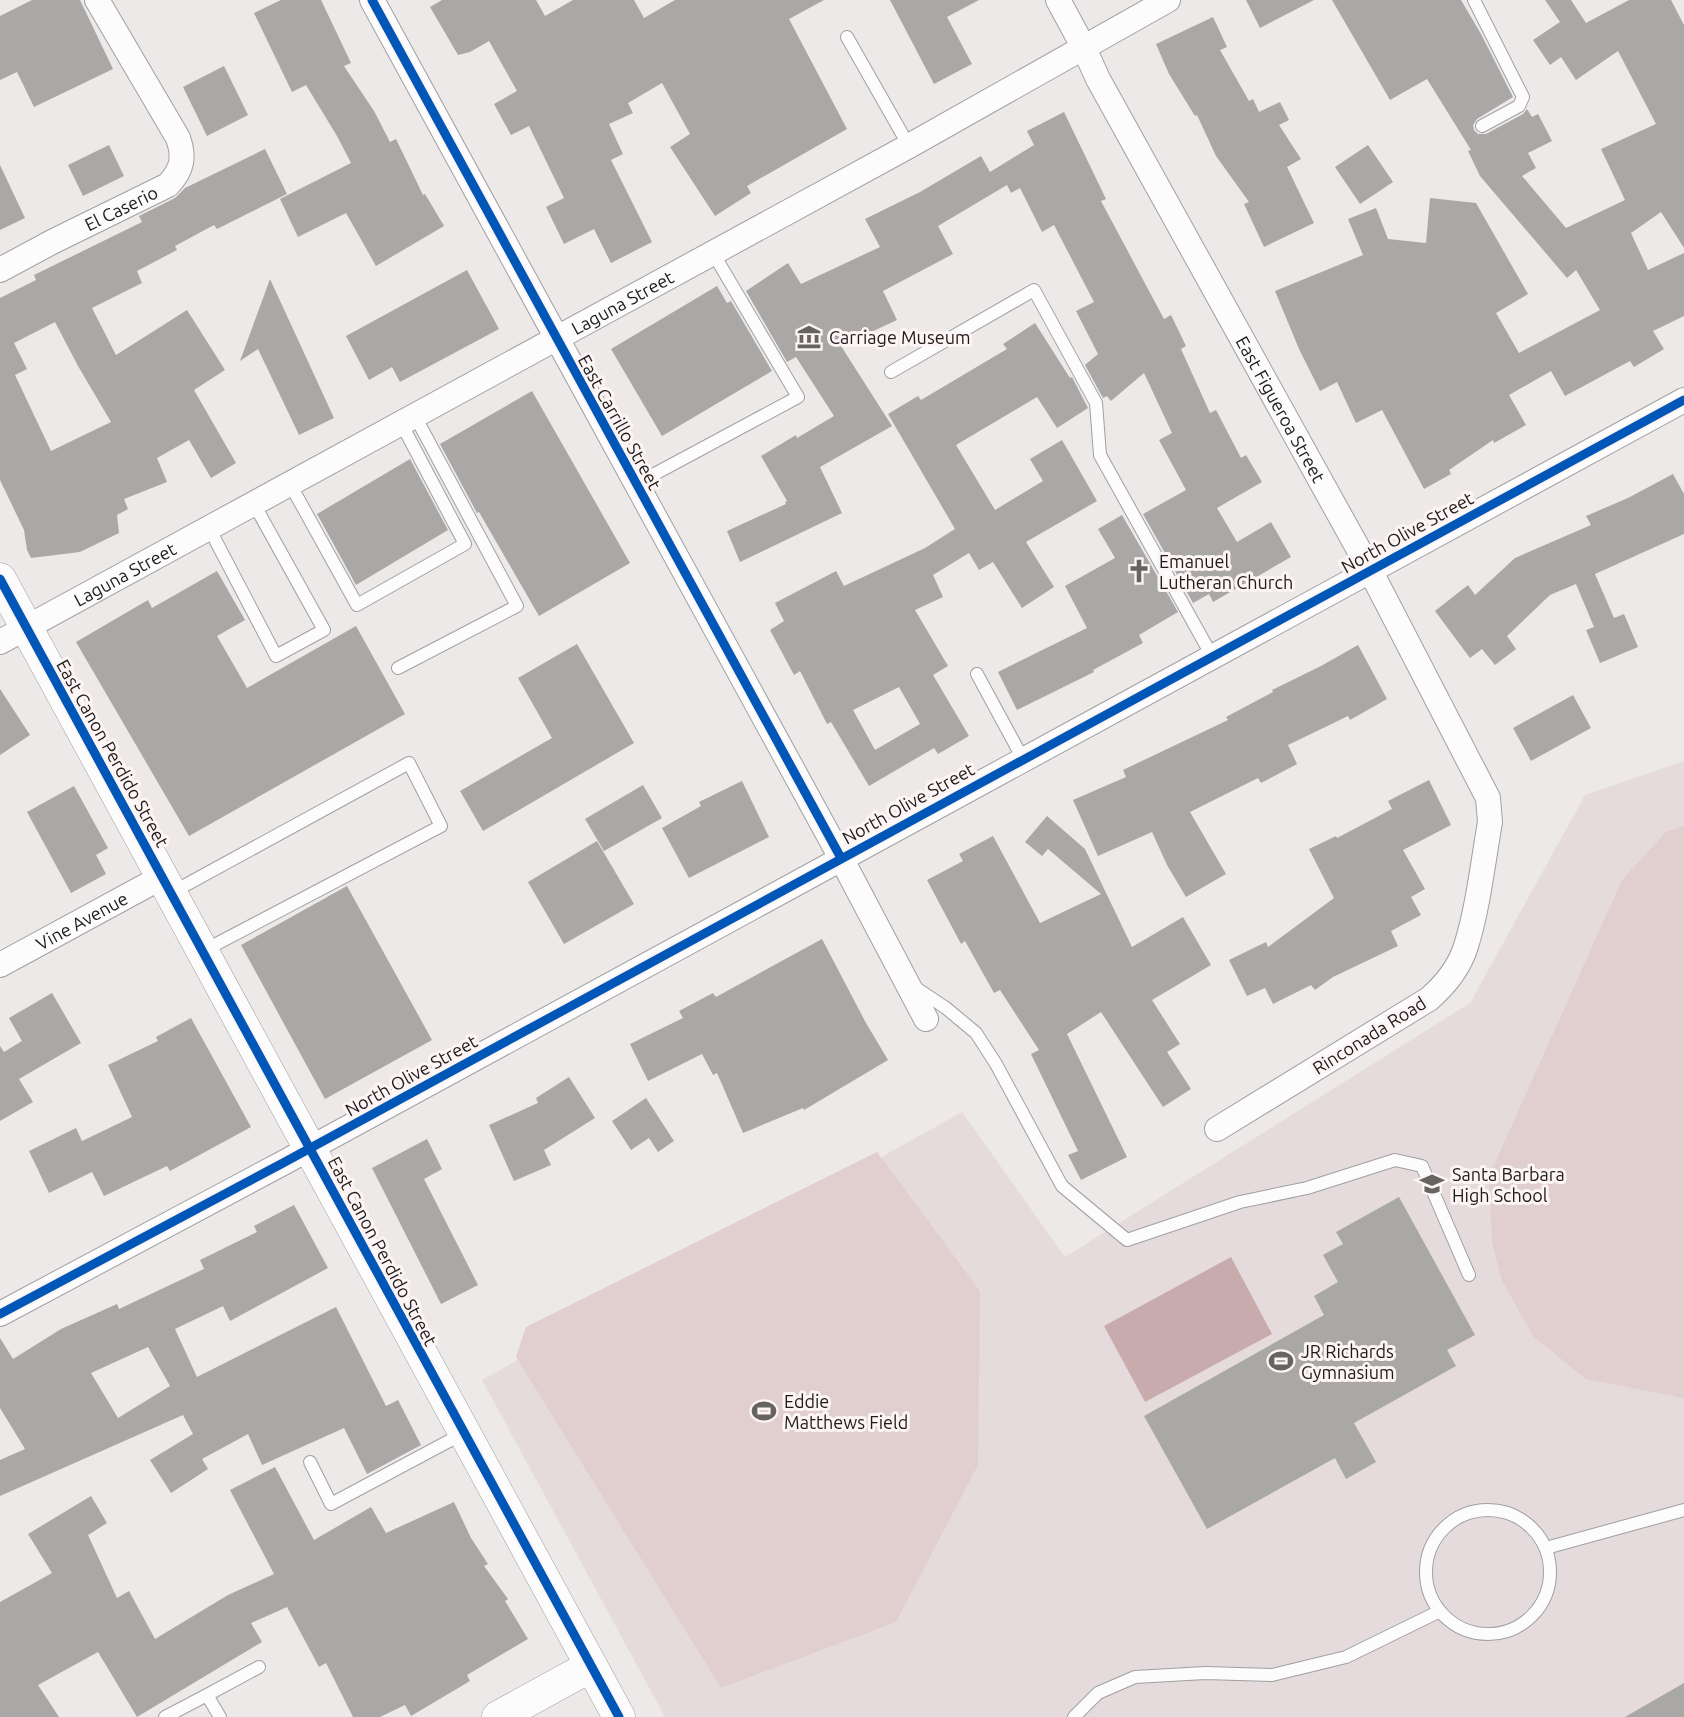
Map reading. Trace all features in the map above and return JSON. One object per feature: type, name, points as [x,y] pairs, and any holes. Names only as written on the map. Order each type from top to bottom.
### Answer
[{"type":"street","name":"El Caserio","points":[[0,270],[168,185],[177,176],[182,164],[182,150],[178,138],[97,0]]},
{"type":"street","name":"East Carrillo Street","points":[[372,0],[841,858],[926,1019]]},
{"type":"street","name":"East Figueroa Street","points":[[1058,0],[1094,72],[1370,570],[1488,799],[1490,822]]},
{"type":"street","name":"Laguna Street","points":[[13,635],[909,146],[1168,0]]},
{"type":"street","name":"North Olive Street","points":[[0,1314],[1684,400]]},
{"type":"street","name":"East Canon Perdido Street","points":[[0,579],[13,635],[167,885],[619,1717]]},
{"type":"street","name":"Rinconada Road","points":[[1217,1129],[1438,991],[1456,968],[1466,947],[1490,822]]},
{"type":"street","name":"Vine Avenue","points":[[0,965],[167,885]]},
{"type":"street","points":[[498,1717],[591,1666]]},
{"type":"lane","points":[[1474,0],[1523,97],[1519,106],[1482,126]]},
{"type":"lane","points":[[847,37],[909,146]]},
{"type":"lane","points":[[636,484],[798,397],[713,253]]},
{"type":"lane","points":[[891,372],[1034,290],[1096,403],[1100,455],[1212,656]]},
{"type":"lane","points":[[290,484],[357,606],[465,544],[408,419]]},
{"type":"lane","points":[[398,668],[517,606],[408,419]]},
{"type":"lane","points":[[209,528],[276,656],[324,630],[254,504]]},
{"type":"lane","points":[[977,674],[1023,759]]},
{"type":"lane","points":[[167,885],[409,763],[441,826],[203,952]]},
{"type":"lane","points":[[907,982],[946,1008],[976,1033],[996,1063],[1062,1186],[1127,1240],[1240,1202],[1307,1188],[1395,1160],[1422,1166],[1469,1275]]},
{"type":"lane","points":[[310,1462],[331,1504],[464,1433]]},
{"type":"lane","points":[[1477,1510],[1498,1510],[1518,1517],[1535,1530],[1546,1548],[1551,1567],[1549,1587],[1541,1605],[1528,1620],[1511,1630],[1492,1634],[1473,1632],[1455,1624],[1440,1611],[1430,1592],[1426,1572],[1430,1550],[1440,1532],[1457,1517],[1477,1510]]},
{"type":"lane","points":[[1546,1548],[1684,1510]]},
{"type":"lane","points":[[1074,1717],[1098,1693],[1135,1677],[1205,1672],[1272,1675],[1346,1657],[1440,1611]]},
{"type":"lane","points":[[165,1717],[259,1667]]},
{"type":"lane","points":[[207,1695],[220,1717]]},
{"type":"shaded area","name":"Santa Barbara High School","points":[[1684,761],[1684,1717],[665,1717],[482,1380],[962,1112],[1065,1257],[1470,1003],[1585,795]]},
{"type":"shaded area","points":[[1684,826],[1684,1398],[1586,1379],[1534,1337],[1502,1281],[1492,1243],[1489,1176],[1622,880],[1666,832]]},
{"type":"shaded area","name":"Eddie Matthews Field","points":[[877,1152],[980,1291],[978,1465],[896,1622],[721,1688],[516,1357],[526,1327]]},
{"type":"shaded area","points":[[1231,1257],[1272,1334],[1145,1402],[1104,1326]]},
{"type":"building","points":[[32,0],[80,0],[113,69],[34,107],[17,72],[0,80],[0,16]]},
{"type":"building","points":[[281,0],[321,0],[351,63],[344,66],[374,111],[390,142],[396,139],[423,195],[425,194],[444,226],[376,266],[346,213],[298,237],[280,199],[351,163],[306,85],[292,92],[254,13]]},
{"type":"building","points":[[442,0],[536,0],[545,16],[573,0],[634,0],[644,18],[675,0],[824,0],[789,19],[847,129],[747,186],[751,193],[715,216],[670,147],[690,134],[662,83],[628,103],[633,113],[609,124],[623,154],[611,160],[652,242],[611,263],[594,229],[564,244],[546,207],[564,198],[529,126],[511,135],[494,104],[517,91],[489,41],[470,52],[458,55],[430,7]]},
{"type":"building","points":[[890,0],[979,0],[947,17],[972,64],[934,84]]},
{"type":"building","points":[[1246,0],[1314,0],[1260,28]]},
{"type":"building","points":[[1332,0],[1461,0],[1513,97],[1477,119],[1473,125],[1474,130],[1478,134],[1486,134],[1523,114],[1527,109],[1532,117],[1538,114],[1552,141],[1528,153],[1536,168],[1522,176],[1566,228],[1625,200],[1601,149],[1656,124],[1618,51],[1576,80],[1561,57],[1550,65],[1533,40],[1560,22],[1545,0],[1571,0],[1586,23],[1629,0],[1671,0],[1684,25],[1684,248],[1661,212],[1631,233],[1648,270],[1684,253],[1684,316],[1653,331],[1664,349],[1634,367],[1630,361],[1565,396],[1551,371],[1509,395],[1526,425],[1494,443],[1493,440],[1449,470],[1451,474],[1424,489],[1382,410],[1356,423],[1337,382],[1320,391],[1275,291],[1363,255],[1348,219],[1376,208],[1388,239],[1426,243],[1430,198],[1476,203],[1528,294],[1496,313],[1519,353],[1600,310],[1576,270],[1567,278],[1480,176],[1468,151],[1471,150],[1427,79],[1390,100]]},
{"type":"building","points":[[1213,17],[1227,47],[1220,50],[1249,101],[1253,99],[1259,112],[1280,102],[1289,120],[1279,125],[1301,159],[1287,167],[1314,223],[1264,247],[1244,204],[1249,202],[1216,156],[1197,115],[1195,116],[1169,74],[1156,44]]},
{"type":"building","points":[[224,66],[248,115],[207,136],[183,87]]},
{"type":"building","points":[[1064,112],[1106,199],[1101,201],[1164,319],[1171,315],[1186,346],[1181,349],[1210,413],[1216,410],[1241,458],[1246,455],[1262,482],[1217,508],[1237,542],[1271,522],[1291,557],[1213,602],[1209,594],[1193,603],[1143,514],[1186,490],[1159,440],[1172,433],[1144,373],[1111,401],[1107,396],[1103,398],[1085,365],[1098,354],[1076,311],[1094,302],[1054,225],[1042,232],[1020,188],[1011,193],[1007,185],[938,226],[953,254],[883,291],[897,320],[841,346],[892,426],[820,467],[842,513],[740,562],[727,531],[786,504],[787,501],[761,456],[834,416],[796,357],[787,362],[746,291],[788,263],[801,284],[880,247],[865,219],[920,192],[981,156],[990,172],[1034,145],[1027,131]]},
{"type":"building","points":[[109,145],[124,176],[83,196],[68,165]]},
{"type":"building","points":[[1368,145],[1393,182],[1360,204],[1335,167]]},
{"type":"building","points":[[265,149],[287,194],[217,229],[214,225],[175,246],[177,250],[137,271],[142,283],[92,308],[116,355],[187,310],[225,370],[194,390],[236,463],[211,478],[189,440],[157,458],[167,482],[124,499],[128,509],[117,515],[119,533],[80,552],[31,558],[24,530],[0,480],[0,298],[36,280],[34,275],[142,222],[139,216],[175,198],[185,188]],"holes":[[[55,322],[111,422],[51,451],[15,375],[27,369],[14,343]]]},
{"type":"building","points":[[0,165],[25,218],[0,230]]},
{"type":"building","points":[[467,270],[499,329],[400,382],[392,367],[369,380],[346,336]]},
{"type":"building","points":[[270,279],[334,418],[299,435],[258,349],[240,361]]},
{"type":"building","points":[[717,286],[727,303],[731,301],[772,371],[662,436],[611,349]]},
{"type":"building","points":[[1035,323],[1070,378],[1072,377],[1088,408],[1057,428],[1037,397],[956,445],[995,510],[1043,481],[1030,459],[1062,440],[1097,501],[1026,542],[1054,587],[1022,608],[993,562],[979,570],[969,553],[933,575],[943,597],[915,610],[948,666],[933,675],[969,736],[938,754],[934,748],[869,786],[831,722],[827,724],[800,671],[794,675],[770,630],[784,621],[775,603],[836,571],[844,586],[925,548],[955,529],[888,414],[918,396],[921,400],[1007,349],[1003,344]],"holes":[[[899,687],[920,724],[875,750],[853,710]]]},
{"type":"building","points":[[532,391],[630,563],[539,616],[479,512],[477,513],[440,444]]},
{"type":"building","points":[[410,459],[448,530],[356,585],[317,514]]},
{"type":"building","points":[[1673,474],[1684,494],[1684,534],[1595,574],[1614,618],[1624,614],[1638,647],[1600,663],[1586,630],[1594,627],[1576,584],[1550,595],[1507,636],[1516,649],[1495,665],[1482,649],[1470,658],[1435,611],[1468,585],[1475,595],[1515,558],[1591,525],[1586,516]]},
{"type":"building","points":[[1122,515],[1178,612],[1139,635],[1143,643],[1093,670],[1094,672],[1017,710],[998,672],[1087,628],[1065,586],[1115,558],[1098,529]]},
{"type":"building","points":[[217,571],[245,620],[217,636],[247,688],[356,626],[405,714],[189,836],[76,642],[148,600],[152,608]]},
{"type":"building","points":[[577,644],[634,743],[483,831],[460,791],[552,738],[518,678]]},
{"type":"building","points":[[1358,645],[1387,699],[1350,720],[1348,716],[1288,745],[1297,764],[1261,783],[1258,778],[1190,812],[1226,874],[1186,897],[1152,832],[1098,856],[1073,800],[1126,777],[1123,770],[1228,720],[1226,717],[1273,692],[1272,690]]},
{"type":"building","points":[[0,689],[30,735],[0,755]]},
{"type":"building","points":[[1573,695],[1591,728],[1531,761],[1513,728]]},
{"type":"building","points":[[1429,780],[1451,825],[1403,850],[1425,889],[1411,897],[1421,915],[1391,931],[1398,946],[1333,977],[1315,990],[1311,985],[1273,1004],[1265,988],[1247,996],[1229,960],[1266,942],[1268,947],[1334,898],[1309,849],[1336,836],[1337,838],[1392,809],[1388,801]]},
{"type":"building","points":[[742,781],[769,837],[689,878],[662,828],[701,806],[699,802]]},
{"type":"building","points":[[643,785],[662,818],[604,851],[585,819]]},
{"type":"building","points":[[74,786],[108,848],[96,855],[106,874],[71,893],[27,812]]},
{"type":"building","points":[[1047,816],[1085,849],[1132,947],[1183,917],[1211,965],[1152,1000],[1180,1044],[1167,1052],[1191,1089],[1163,1107],[1101,1012],[1067,1034],[1127,1157],[1081,1180],[1068,1155],[1078,1151],[1031,1054],[1039,1050],[1000,990],[994,993],[965,941],[961,944],[927,880],[963,861],[959,854],[993,836],[1040,923],[1101,894],[1048,849],[1042,856],[1025,842]]},
{"type":"building","points":[[597,841],[634,904],[564,944],[528,882]]},
{"type":"building","points":[[347,886],[432,1040],[325,1099],[241,945]]},
{"type":"building","points":[[822,939],[888,1060],[804,1110],[803,1108],[743,1133],[717,1073],[713,1075],[702,1054],[648,1081],[630,1044],[683,1018],[679,1011],[713,993],[716,997]]},
{"type":"building","points":[[52,993],[81,1043],[19,1079],[33,1102],[0,1121],[0,1046],[4,1052],[22,1041],[9,1018]]},
{"type":"building","points":[[191,1018],[251,1127],[170,1171],[167,1166],[104,1196],[92,1172],[49,1193],[29,1151],[76,1128],[82,1141],[132,1117],[108,1065],[158,1041],[156,1037]]},
{"type":"building","points":[[569,1077],[595,1118],[544,1150],[551,1165],[514,1181],[489,1125],[538,1103],[536,1098]]},
{"type":"building","points":[[646,1098],[674,1141],[658,1152],[649,1138],[631,1150],[612,1121]]},
{"type":"building","points":[[427,1139],[442,1169],[424,1179],[478,1285],[441,1304],[372,1168]]},
{"type":"building","name":"JR Richards Gymnasium","points":[[1399,1197],[1475,1335],[1447,1350],[1456,1366],[1354,1423],[1376,1462],[1346,1479],[1335,1458],[1207,1529],[1144,1416],[1324,1315],[1314,1296],[1338,1282],[1323,1255],[1343,1244],[1336,1232]]},
{"type":"building","points":[[294,1205],[328,1268],[230,1321],[223,1306],[175,1329],[197,1377],[336,1307],[386,1406],[398,1400],[421,1445],[367,1474],[344,1428],[262,1465],[248,1434],[202,1459],[208,1469],[171,1493],[150,1460],[193,1434],[183,1415],[0,1496],[0,1460],[25,1449],[0,1408],[0,1338],[13,1359],[61,1329],[117,1304],[119,1309],[204,1269],[200,1260],[257,1232],[254,1226]],"holes":[[[148,1347],[170,1386],[118,1418],[91,1373]]]},
{"type":"building","points":[[275,1467],[314,1540],[371,1507],[386,1533],[454,1502],[471,1538],[488,1564],[484,1566],[508,1599],[505,1601],[528,1639],[467,1675],[470,1681],[411,1716],[405,1705],[380,1717],[353,1717],[326,1663],[319,1667],[287,1607],[251,1623],[262,1642],[137,1717],[98,1652],[38,1685],[59,1717],[0,1717],[0,1602],[52,1573],[28,1534],[91,1496],[107,1523],[88,1535],[117,1598],[129,1591],[155,1639],[228,1595],[274,1574],[230,1490]]},
{"type":"building","points":[[1684,1683],[1684,1717],[1625,1717]]},
{"type":"cycle path","points":[[372,0],[841,858]]},
{"type":"cycle path","points":[[0,1314],[283,1163],[1684,400]]},
{"type":"cycle path","points":[[0,579],[619,1717]]},
{"type":"place","name":"Carriage Museum","points":[[809,337]]},
{"type":"place","name":"Emanuel Lutheran Church","points":[[1139,571]]},
{"type":"place","name":"Santa Barbara High School","points":[[1432,1184]]},
{"type":"place","name":"JR Richards Gymnasium","points":[[1281,1361]]},
{"type":"place","name":"Eddie Matthews Field","points":[[764,1411]]}]
